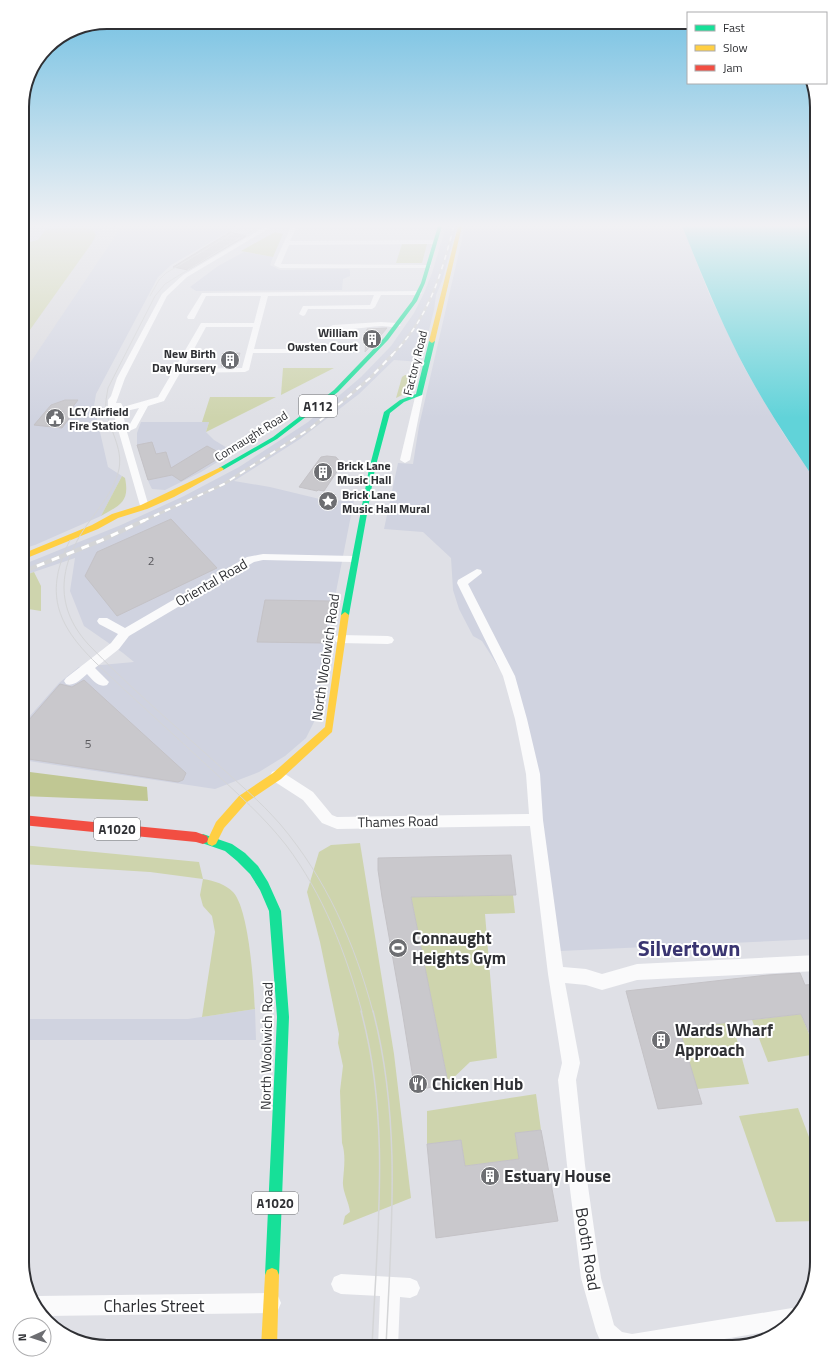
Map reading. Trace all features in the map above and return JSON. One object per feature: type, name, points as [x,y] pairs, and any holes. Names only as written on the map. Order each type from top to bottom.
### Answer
[{"type":"main road","name":"Factory Road","points":[[419,395],[445,290]]},
{"type":"main road","name":"Connaught Road","points":[[29,554],[95,527],[115,516],[144,507],[207,477],[275,438],[336,392],[386,339],[419,293]]},
{"type":"main road","name":"North Woolwich Road","points":[[269,1340],[283,1017],[277,931],[272,902],[254,870],[228,847],[212,841],[220,825],[242,799],[277,776],[329,729],[340,639],[353,559],[372,463],[387,412],[392,406],[400,401],[419,395]]},
{"type":"main road","name":"A1020","points":[[29,821],[196,837],[212,841]]},
{"type":"street","points":[[169,290],[159,302],[128,364],[112,400],[112,409],[117,411],[161,399],[204,325],[257,325]]},
{"type":"street","points":[[303,314],[305,308],[367,310],[372,307],[379,293]]},
{"type":"street","points":[[191,317],[204,294],[419,293]]},
{"type":"street","points":[[178,371],[245,370],[265,294]]},
{"type":"street","points":[[332,327],[397,325]]},
{"type":"street","points":[[250,351],[316,351]]},
{"type":"street","name":"Factory Road","points":[[405,460],[419,395]]},
{"type":"street","points":[[123,431],[133,426],[138,413],[145,404]]},
{"type":"street","points":[[131,408],[138,413]]},
{"type":"street","points":[[117,411],[144,507]]},
{"type":"street","name":"Oriental Road","points":[[70,681],[115,646],[125,633],[251,559],[263,557],[353,559]]},
{"type":"street","points":[[476,573],[462,583],[509,676],[521,718],[533,774],[536,820],[556,974],[586,977],[602,982],[637,972],[810,963]]},
{"type":"street","points":[[103,621],[125,633]]},
{"type":"street","points":[[340,639],[388,640]]},
{"type":"street","points":[[87,667],[103,682]]},
{"type":"street","name":"Thames Road","points":[[277,776],[308,796],[327,819],[337,823],[536,820]]},
{"type":"street","name":"Booth Road","points":[[556,974],[571,1063],[567,1080],[576,1165],[591,1278],[606,1331],[615,1340]]},
{"type":"street","points":[[341,1284],[410,1288]]},
{"type":"street","points":[[388,1340],[390,1287]]},
{"type":"street","name":"Charles Street","points":[[43,1306],[271,1303]]},
{"type":"street","name":"Booth Road","points":[[657,1340],[785,1319]]},
{"type":"shaded area","points":[[29,290],[151,290],[96,394],[94,406],[108,467],[122,476],[101,516],[29,547]]},
{"type":"shaded area","points":[[194,290],[342,290],[342,290]]},
{"type":"shaded area","points":[[425,290],[438,290],[421,362],[394,360],[359,394],[300,439],[234,481],[270,487],[328,501],[354,500],[326,643],[317,716],[306,738],[285,756],[259,772],[215,789],[29,761],[29,717],[59,683],[79,667],[134,662],[84,626],[70,591],[75,558],[29,574],[29,562],[121,525],[184,496],[239,467],[308,422],[361,377],[391,346],[414,313]]},
{"type":"shaded area","points":[[450,290],[708,290],[745,369],[783,433],[810,473],[810,939],[560,951],[520,701],[482,641],[473,636],[459,609],[453,590],[451,558],[423,532],[384,529],[398,463],[413,464],[419,426]]},
{"type":"shaded area","points":[[141,422],[209,422],[206,432],[214,440],[234,452],[201,472],[165,490],[152,489],[137,445],[137,433]]},
{"type":"shaded area","points":[[255,1009],[256,1040],[29,1040],[29,1019],[188,1019]]},
{"type":"green space","points":[[29,290],[60,290],[29,332]]},
{"type":"green space","points":[[283,368],[334,368],[281,395]]},
{"type":"green space","points":[[405,375],[418,376],[415,384],[410,390],[396,398],[402,377]]},
{"type":"green space","points":[[210,397],[276,397],[206,432],[209,422],[202,422]]},
{"type":"green space","points":[[122,476],[125,478],[125,498],[113,509],[101,516]]},
{"type":"green space","points":[[34,572],[41,586],[41,611],[29,609],[29,574]]},
{"type":"green space","points":[[29,772],[147,787],[148,801],[29,796]]},
{"type":"green space","points":[[360,843],[394,1054],[411,1198],[343,1225],[345,1216],[350,1212],[343,1185],[344,1157],[340,1091],[343,1066],[338,1043],[339,1034],[320,942],[307,892],[319,852],[331,845]]},
{"type":"green space","points":[[29,846],[199,862],[203,879],[150,872],[29,864]]},
{"type":"green space","points":[[203,879],[216,882],[227,887],[233,892],[238,901],[243,914],[250,948],[255,1009],[202,1017],[215,932],[212,916],[203,906],[200,895]]},
{"type":"green space","points":[[513,895],[515,913],[485,914],[497,1058],[470,1062],[448,1083],[411,897]]},
{"type":"green space","points":[[801,1014],[810,1036],[810,1055],[768,1062],[752,1020]]},
{"type":"green space","points":[[732,1022],[749,1084],[697,1089],[679,1028]]},
{"type":"green space","points":[[536,1094],[541,1130],[515,1133],[519,1159],[465,1166],[461,1140],[427,1144],[427,1111]]},
{"type":"green space","points":[[798,1108],[810,1140],[810,1221],[776,1222],[739,1116]]},
{"type":"water","points":[[708,290],[810,290],[810,472],[754,385]]},
{"type":"building","name":"William Owsten Court","points":[[387,328],[376,341],[365,352],[367,329]]},
{"type":"building","name":"New Birth Day Nursery","points":[[225,353],[240,353],[236,366],[221,366]]},
{"type":"building","name":"LCY Airfield Fire Station","points":[[65,400],[78,400],[71,409],[76,409],[62,428],[34,425],[51,405]]},
{"type":"building","points":[[152,442],[156,454],[166,452],[171,468],[207,446],[224,455],[181,481],[172,475],[148,480],[137,445]]},
{"type":"building","name":"Brick Lane Music Hall","points":[[321,457],[336,457],[342,464],[324,491],[299,487]]},
{"type":"building","points":[[171,519],[217,568],[117,616],[85,576],[97,552]]},
{"type":"building","points":[[265,600],[330,601],[324,643],[257,642]]},
{"type":"building","points":[[84,680],[186,773],[183,780],[178,782],[29,759],[29,720],[60,684],[72,687]]},
{"type":"building","points":[[511,855],[516,895],[411,897],[448,1083],[415,1091],[382,897],[378,870],[378,858]]},
{"type":"building","name":"Wards Wharf Approach","points":[[800,973],[805,985],[810,985],[810,1035],[801,1014],[679,1028],[702,1104],[658,1109],[626,991],[768,975]]},
{"type":"building","name":"Estuary House","points":[[541,1130],[558,1221],[436,1238],[427,1144],[461,1140],[465,1166],[519,1159],[515,1133]]},
{"type":"taxiway","points":[[29,348],[69,290]]},
{"type":"tram line","points":[[150,296],[153,290]]},
{"type":"tram line","points":[[160,290],[155,296],[108,388],[106,409],[119,453],[119,469],[111,490],[79,537],[66,568],[64,583],[65,598],[69,614],[77,629],[88,644],[103,659],[134,689],[256,799],[280,824],[311,867],[325,889],[337,913],[348,937],[366,987],[373,1012]]},
{"type":"tram line","points":[[70,540],[57,576],[56,591],[58,606],[63,621],[71,635],[96,663],[260,815],[286,845],[311,883],[332,925],[349,968],[362,1012]]},
{"type":"tram line","points":[[361,1011],[370,1052],[376,1094],[379,1136],[379,1220],[372,1340]]},
{"type":"tram line","points":[[373,1011],[382,1052],[388,1094],[391,1136],[392,1220],[386,1340]]},
{"type":"railway","points":[[392,355],[405,341],[415,326],[434,290]]},
{"type":"railway","points":[[143,521],[224,484],[311,428],[370,378],[393,354]]},
{"type":"railway","points":[[29,569],[100,541],[145,520]]},
{"type":"traffic: fast","points":[[221,469],[275,438],[336,391],[386,339],[414,301],[420,290]]},
{"type":"traffic: fast","points":[[345,615],[372,469],[387,412],[402,401],[419,395],[432,341]]},
{"type":"traffic: fast","points":[[203,839],[228,847],[241,857],[254,870],[264,886],[275,911],[283,1017],[272,1275]]},
{"type":"traffic: slow","points":[[432,341],[444,290]]},
{"type":"traffic: slow","points":[[29,554],[95,527],[115,516],[144,507],[221,469]]},
{"type":"traffic: slow","points":[[212,841],[220,825],[243,799],[277,776],[329,729],[345,615]]},
{"type":"traffic: slow","points":[[269,1340],[272,1275]]},
{"type":"traffic: jam","points":[[29,821],[196,837],[203,839]]},
{"type":"place","name":"William Owsten Court","points":[[372,339]]},
{"type":"place","name":"New Birth Day Nursery","points":[[230,360]]},
{"type":"place","name":"LCY Airfield Fire Station","points":[[55,418]]},
{"type":"place","name":"Brick Lane Music Hall","points":[[323,472]]},
{"type":"place","name":"Brick Lane Music Hall Mural","points":[[328,501]]},
{"type":"place","name":"Connaught Heights Gym","points":[[398,948]]},
{"type":"place","name":"Wards Wharf Approach","points":[[661,1040]]},
{"type":"place","name":"Chicken Hub","points":[[418,1084]]},
{"type":"place","name":"Estuary House","points":[[490,1176]]},
{"type":"district","name":"Silvertown","points":[[689,948]]}]
